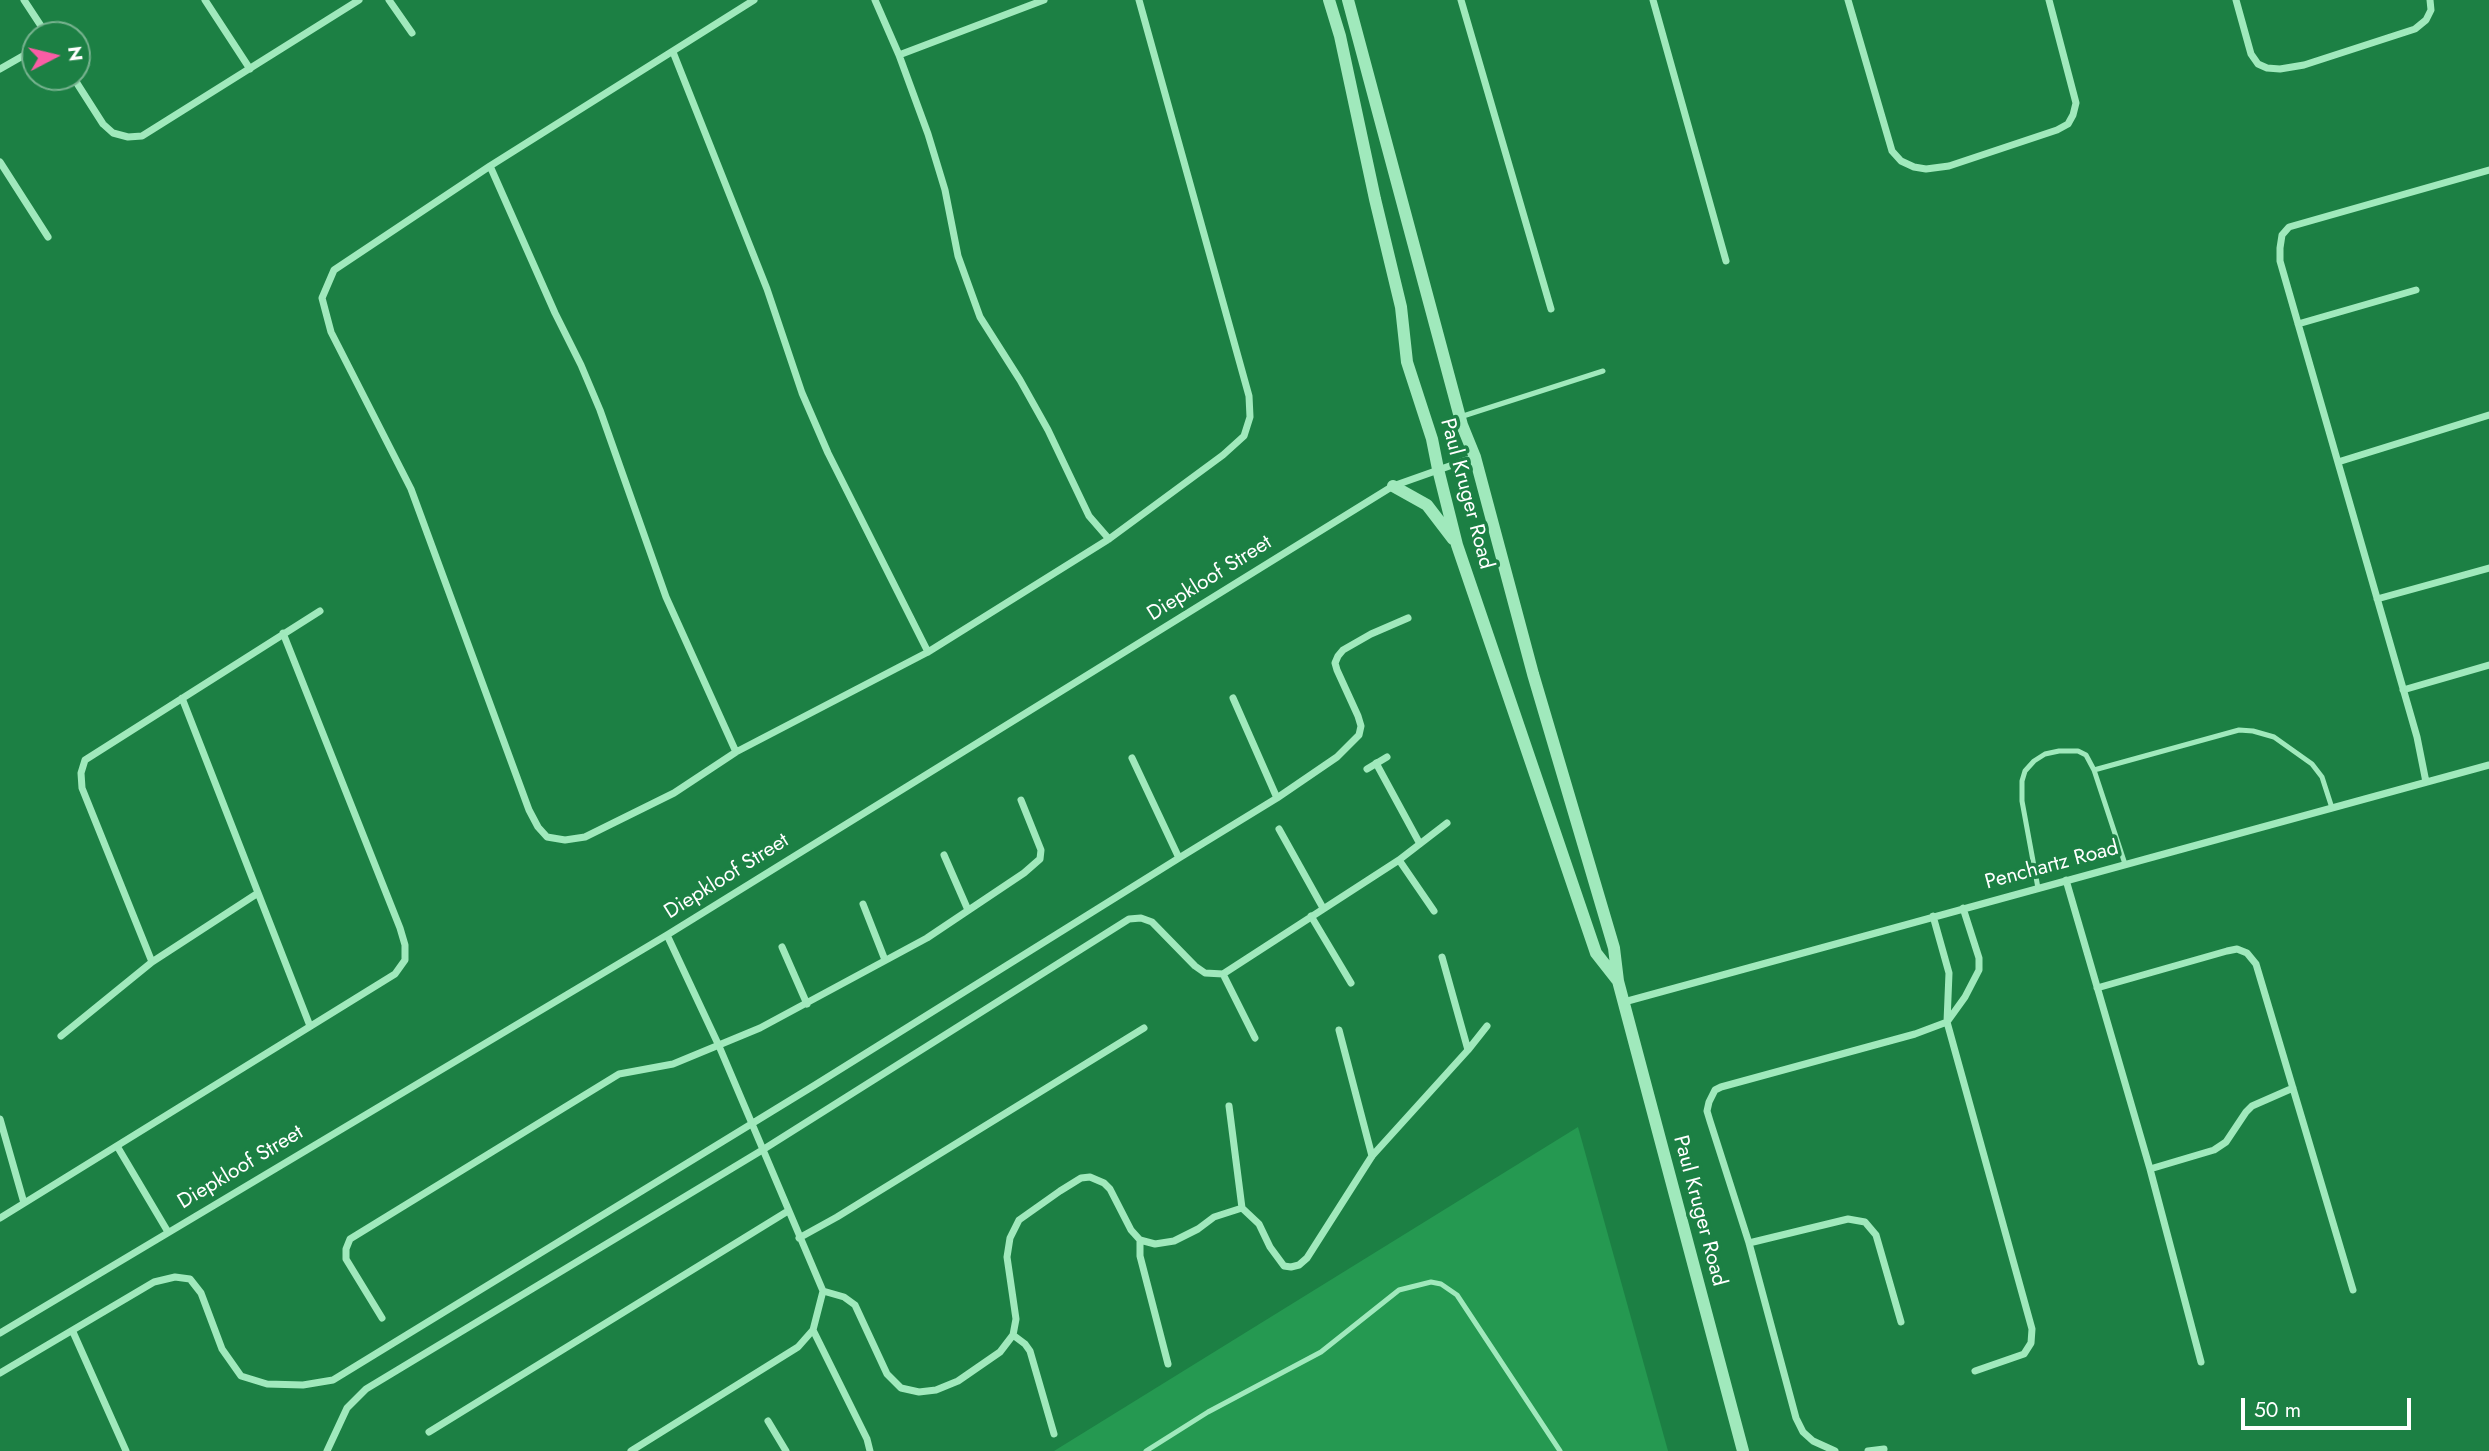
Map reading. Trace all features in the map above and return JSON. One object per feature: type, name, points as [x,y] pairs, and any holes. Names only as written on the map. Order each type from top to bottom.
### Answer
[{"type":"street","points":[[24,0],[38,21]]},
{"type":"street","points":[[205,0],[250,69]]},
{"type":"street","points":[[83,91],[103,124],[113,133],[128,137],[142,136],[359,0]]},
{"type":"street","points":[[389,0],[412,33]]},
{"type":"street","points":[[754,0],[490,166],[334,270],[322,298],[331,332],[411,489],[529,810],[538,827],[547,836],[565,840],[585,837],[674,793],[736,752],[928,652],[1109,539],[1223,455],[1244,436],[1250,417],[1249,396],[1139,0]]},
{"type":"street","points":[[875,0],[928,134],[945,191],[958,256],[980,317],[1048,430],[1089,516],[1109,539]]},
{"type":"street","points":[[899,55],[1044,0]]},
{"type":"street","name":"Paul Kruger Road","points":[[1329,0],[1340,36],[1401,307],[1407,362],[1433,439],[1457,545],[1596,953],[1618,981]]},
{"type":"street","name":"Paul Kruger Road","points":[[1348,0],[1460,417],[1475,457],[1533,674],[1614,948],[1618,981],[1743,1451]]},
{"type":"street","points":[[1461,0],[1551,309]]},
{"type":"street","points":[[1653,0],[1726,261]]},
{"type":"street","points":[[1847,0],[1892,151],[1901,161],[1926,169],[1950,166],[2068,124],[2076,103],[2049,0]]},
{"type":"street","points":[[2236,0],[2251,54],[2258,64],[2280,69],[2304,65],[2415,29],[2426,20],[2431,10],[2430,0]]},
{"type":"street","points":[[673,52],[767,289],[802,393],[828,453],[928,652]]},
{"type":"street","points":[[0,69],[21,57]]},
{"type":"street","points":[[0,163],[48,237]]},
{"type":"street","points":[[490,166],[600,410],[666,597],[736,752]]},
{"type":"street","points":[[2426,782],[2417,737],[2280,261],[2282,235],[2289,227],[2489,170]]},
{"type":"street","points":[[2298,324],[2416,290]]},
{"type":"street","points":[[2338,462],[2489,415]]},
{"type":"street","name":"Diepkloof Street","points":[[0,1333],[667,934],[1393,486],[1475,457]]},
{"type":"street","points":[[1393,486],[1427,505],[1457,545]]},
{"type":"street","points":[[2377,599],[2489,568]]},
{"type":"street","points":[[152,962],[82,788],[81,773],[85,760],[320,611]]},
{"type":"street","points":[[0,1373],[154,1282],[174,1276],[190,1279],[201,1293],[222,1349],[241,1376],[267,1384],[303,1385],[333,1380],[1277,798],[1336,757],[1359,735],[1361,726],[1337,670],[1335,663],[1338,656],[1343,650],[1371,634],[1408,618]]},
{"type":"street","points":[[0,1219],[394,974],[405,960],[405,945],[283,633]]},
{"type":"street","points":[[2403,690],[2489,666]]},
{"type":"street","points":[[181,698],[310,1026]]},
{"type":"street","points":[[1233,698],[1277,798]]},
{"type":"street","points":[[1367,769],[1387,757]]},
{"type":"street","points":[[1132,758],[1179,858]]},
{"type":"street","points":[[1377,763],[1420,844]]},
{"type":"street","name":"Penchartz Road","points":[[1624,1002],[2489,765]]},
{"type":"street","points":[[382,1318],[346,1259],[350,1239],[619,1074],[673,1064],[719,1046],[807,1004],[928,938],[1024,873],[1040,859],[1041,850],[1021,800]]},
{"type":"street","points":[[327,1451],[347,1408],[366,1390],[764,1149],[1129,919],[1141,918],[1153,922],[1195,966],[1205,973],[1223,974],[1399,860],[1447,823]]},
{"type":"street","points":[[1279,829],[1323,908]]},
{"type":"street","points":[[944,855],[968,910]]},
{"type":"street","points":[[1399,860],[1434,911]]},
{"type":"street","points":[[2066,880],[2150,1169],[2201,1362]]},
{"type":"street","points":[[61,1036],[152,962],[258,893]]},
{"type":"street","points":[[863,904],[885,961]]},
{"type":"street","points":[[1835,1451],[1814,1441],[1803,1432],[1796,1418],[1749,1243],[1707,1111],[1709,1102],[1715,1090],[1721,1087],[1915,1034],[1947,1022],[1965,997],[1979,970],[1979,958],[1963,908]]},
{"type":"street","points":[[1311,916],[1352,983]]},
{"type":"street","points":[[1933,916],[1950,983],[1947,1022],[2033,1337],[2024,1354],[1975,1371]]},
{"type":"street","points":[[631,1451],[798,1347],[813,1330],[823,1292],[764,1149],[750,1124],[719,1046],[667,934]]},
{"type":"street","points":[[782,947],[807,1004]]},
{"type":"street","points":[[2097,988],[2227,951],[2237,949],[2247,953],[2256,964],[2353,1290]]},
{"type":"street","points":[[1442,957],[1468,1050]]},
{"type":"street","points":[[1223,974],[1255,1038]]},
{"type":"street","points":[[1229,1106],[1242,1208],[1259,1224],[1270,1247],[1284,1266],[1291,1268],[1307,1258],[1372,1156],[1487,1026]]},
{"type":"street","points":[[799,1238],[1144,1028]]},
{"type":"street","points":[[1339,1030],[1372,1156]]},
{"type":"street","points":[[2150,1169],[2214,1150],[2226,1142],[2252,1107],[2293,1088]]},
{"type":"street","points":[[0,1119],[24,1203]]},
{"type":"street","points":[[117,1146],[168,1232]]},
{"type":"street","points":[[823,1292],[844,1297],[855,1305],[887,1374],[901,1388],[919,1392],[936,1390],[958,1381],[1000,1352],[1013,1335],[1016,1319],[1007,1257],[1010,1238],[1019,1220],[1081,1178],[1090,1177],[1104,1182],[1131,1230],[1140,1240],[1156,1244],[1174,1241],[1214,1217],[1242,1208]]},
{"type":"street","points":[[429,1432],[788,1211]]},
{"type":"street","points":[[1749,1243],[1848,1219],[1865,1222],[1876,1235],[1901,1322]]},
{"type":"street","points":[[1140,1240],[1140,1256],[1168,1364]]},
{"type":"street","points":[[813,1330],[867,1439],[870,1451]]},
{"type":"street","points":[[73,1332],[126,1451]]},
{"type":"street","points":[[1013,1335],[1030,1351],[1054,1434]]},
{"type":"street","points":[[768,1422],[786,1451]]},
{"type":"street","points":[[1868,1451],[1884,1449]]},
{"type":"lane","points":[[1460,417],[1602,371]]},
{"type":"lane","points":[[2094,769],[2239,730],[2253,730],[2274,737],[2312,764],[2322,776],[2332,808]]},
{"type":"lane","points":[[2038,888],[2022,802],[2022,781],[2025,771],[2045,754],[2078,751],[2086,755],[2094,769],[2125,864]]},
{"type":"lane","points":[[1146,1451],[1208,1412],[1321,1352],[1399,1290],[1431,1282],[1441,1284],[1457,1295],[1560,1451]]},
{"type":"green space","points":[[1578,1127],[1668,1451],[1054,1451]]}]
